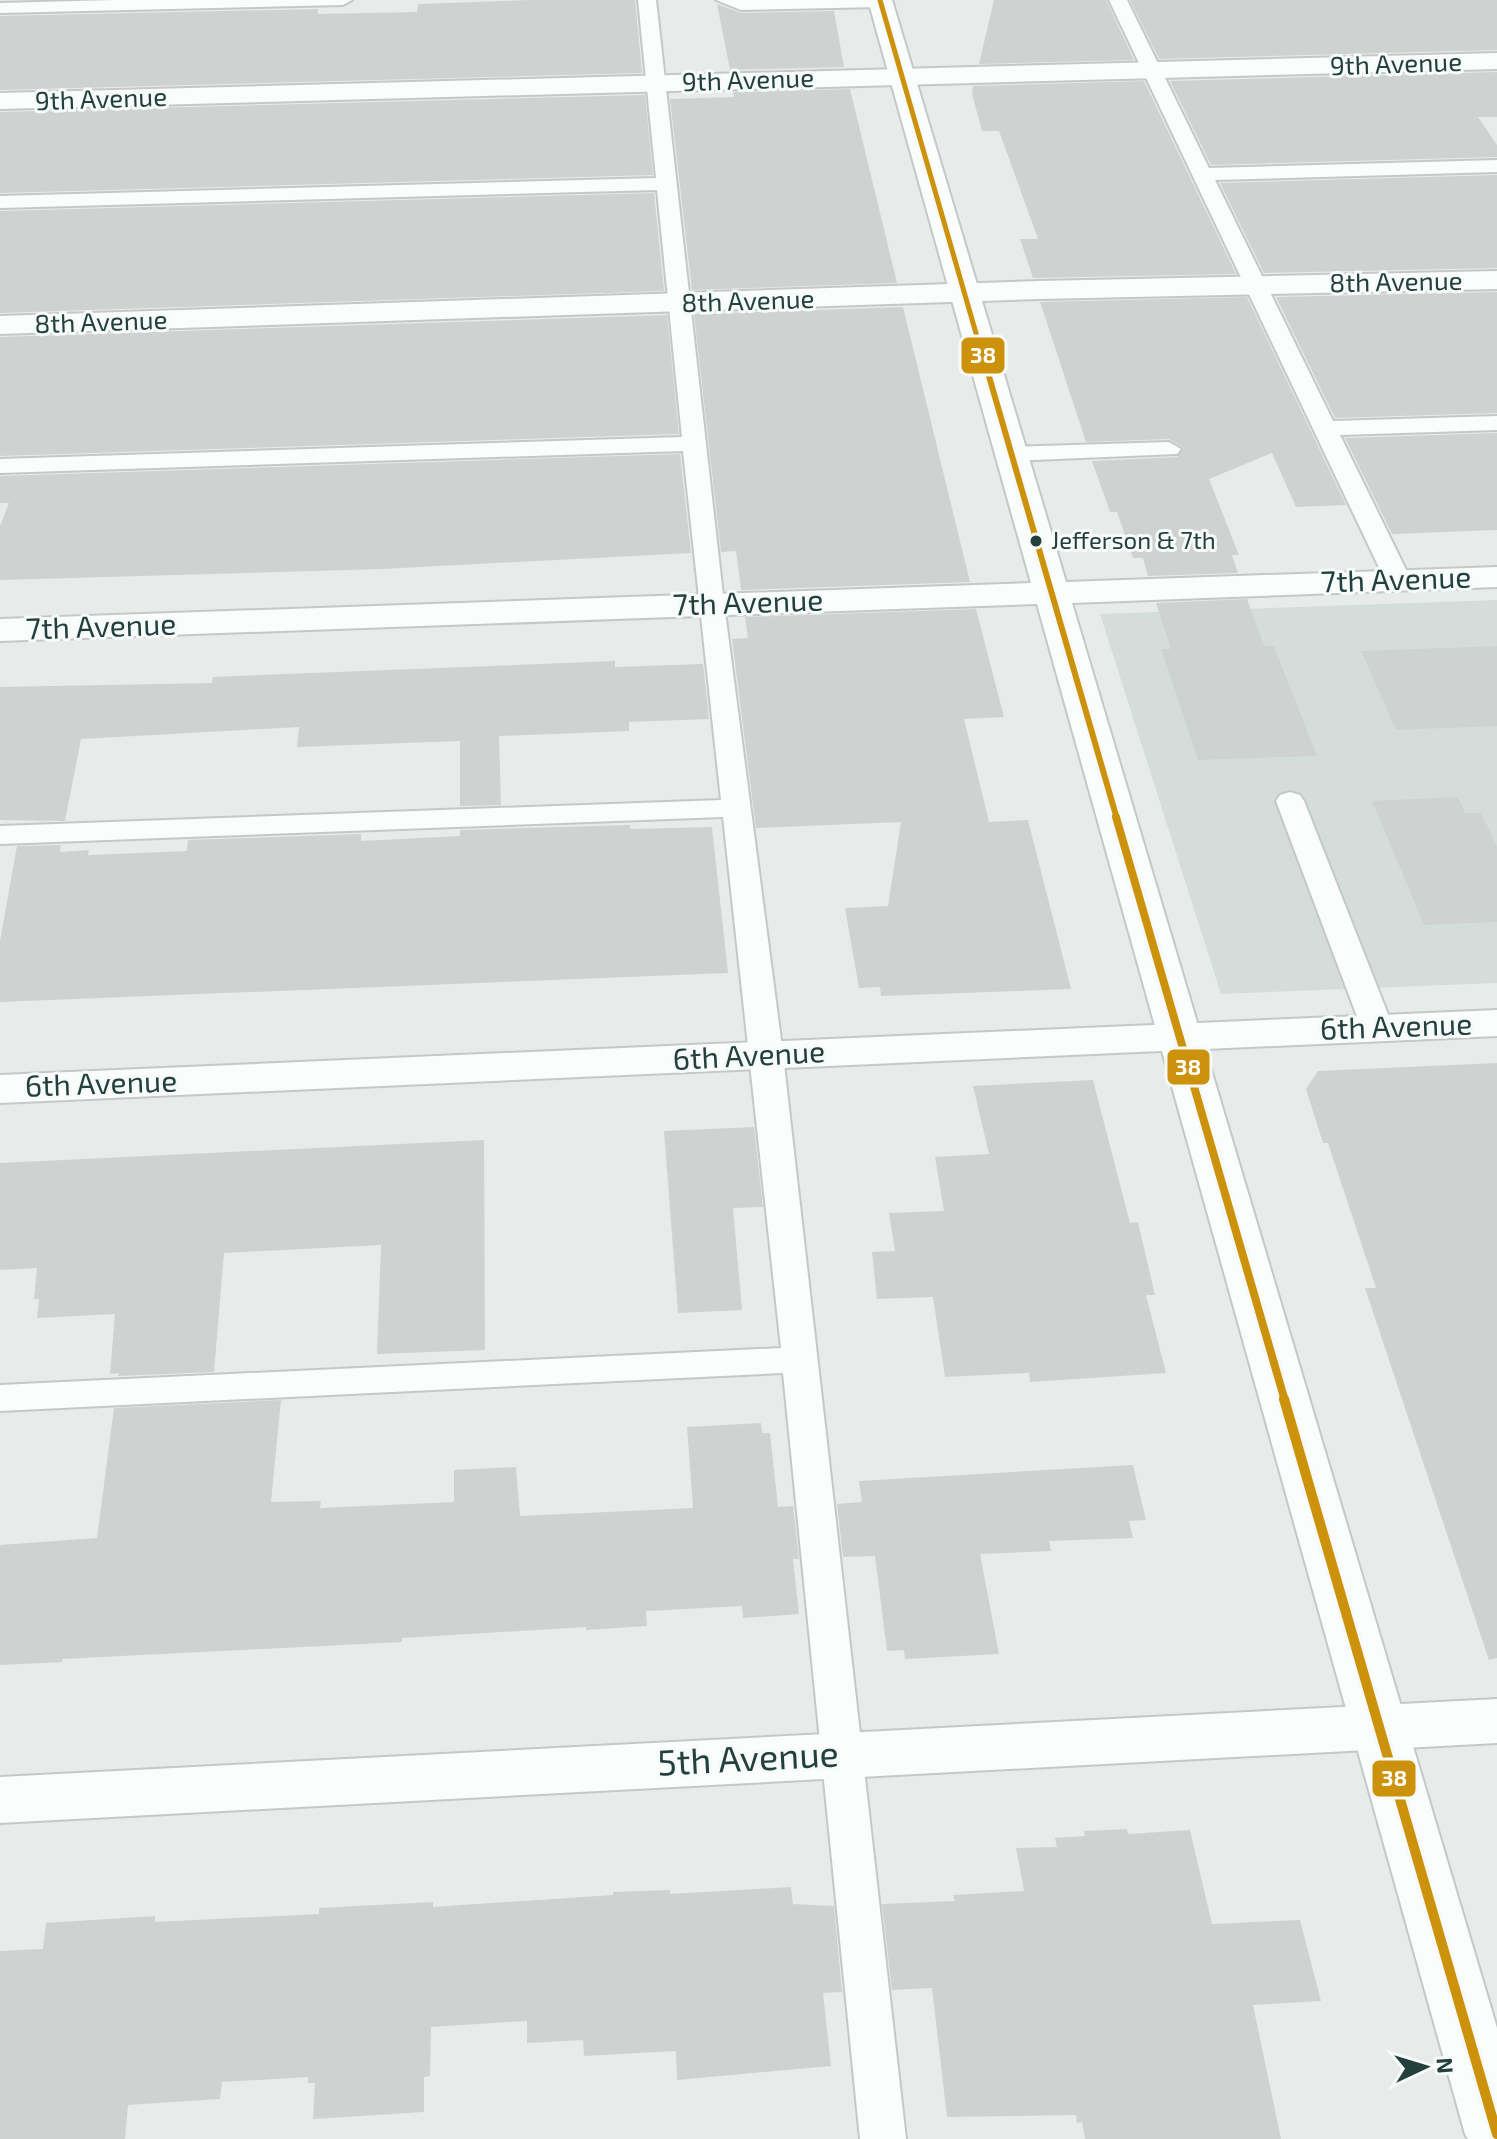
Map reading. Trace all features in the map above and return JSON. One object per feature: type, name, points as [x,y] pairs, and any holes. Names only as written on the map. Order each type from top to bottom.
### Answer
[{"type":"street","points":[[880,1],[904,75],[1497,2134]]},
{"type":"street","name":"9th Avenue","points":[[0,101],[1497,61]]},
{"type":"street","name":"8th Avenue","points":[[0,325],[966,293],[1497,280]]},
{"type":"street","name":"7th Avenue","points":[[0,630],[1497,577]]},
{"type":"street","name":"6th Avenue","points":[[0,1089],[1497,1023]]},
{"type":"street","name":"5th Avenue","points":[[0,1800],[841,1753],[1497,1721]]},
{"type":"lane","points":[[0,8],[343,0]]},
{"type":"lane","points":[[647,0],[711,604],[767,1055],[883,2139]]},
{"type":"lane","points":[[725,0],[741,5],[880,1]]},
{"type":"lane","points":[[1118,0],[1398,580]]},
{"type":"lane","points":[[1202,174],[1497,166]]},
{"type":"lane","points":[[0,202],[668,184]]},
{"type":"lane","points":[[1324,428],[1497,423]]},
{"type":"lane","points":[[0,466],[695,444]]},
{"type":"lane","points":[[1012,454],[1169,449]]},
{"type":"lane","points":[[1290,801],[1377,1027]]},
{"type":"lane","points":[[0,835],[737,808]]},
{"type":"lane","points":[[0,1398],[799,1360]]},
{"type":"shaded area","points":[[1497,600],[1497,983],[1221,994],[1100,614]]},
{"type":"building","points":[[635,0],[642,73],[0,90],[0,16],[318,9],[318,14],[417,12],[418,4]]},
{"type":"building","points":[[994,0],[1106,0],[1134,60],[979,64]]},
{"type":"building","points":[[1130,0],[1497,0],[1497,50],[1159,59]]},
{"type":"building","points":[[717,4],[741,13],[834,11],[844,67],[730,70]]},
{"type":"building","points":[[1497,72],[1497,117],[1478,117],[1497,145],[1497,157],[1211,165],[1170,81]]},
{"type":"building","points":[[1144,81],[1236,274],[1033,278],[1020,239],[1038,239],[999,131],[982,131],[972,94],[973,86]]},
{"type":"building","points":[[850,89],[897,283],[692,290],[670,99],[734,97],[733,92]]},
{"type":"building","points":[[645,95],[653,175],[0,193],[0,112]]},
{"type":"building","points":[[1497,175],[1497,268],[1264,273],[1220,183]]},
{"type":"building","points":[[654,193],[664,291],[0,313],[0,211]]},
{"type":"building","points":[[1497,292],[1497,413],[1335,418],[1276,297]]},
{"type":"building","points":[[1247,297],[1346,505],[1296,507],[1272,453],[1209,479],[1239,555],[1232,555],[1238,573],[1148,576],[1143,558],[1133,558],[1117,512],[1110,512],[1092,461],[1177,457],[1184,448],[1169,439],[1086,442],[1040,302]]},
{"type":"building","points":[[903,307],[970,582],[741,590],[736,551],[721,552],[694,314]]},
{"type":"building","points":[[667,315],[679,434],[0,456],[0,337]]},
{"type":"building","points":[[1497,433],[1497,530],[1392,534],[1345,438]]},
{"type":"building","points":[[680,454],[691,553],[382,569],[0,580],[0,526],[9,503],[0,503],[0,476]]},
{"type":"building","points":[[1247,599],[1264,646],[1274,646],[1317,756],[1198,760],[1161,649],[1171,649],[1156,603]]},
{"type":"building","points":[[976,609],[1004,717],[964,719],[989,822],[1028,820],[1071,989],[881,996],[880,987],[859,988],[845,908],[888,906],[901,822],[756,828],[732,639],[748,638],[745,617]]},
{"type":"building","points":[[1497,646],[1497,726],[1396,730],[1361,651]]},
{"type":"building","points":[[615,661],[615,667],[703,664],[709,719],[629,722],[629,731],[499,736],[501,805],[460,806],[460,741],[297,747],[299,727],[81,739],[65,821],[0,820],[0,687],[212,683],[213,677]]},
{"type":"building","points":[[1458,797],[1465,813],[1481,813],[1497,846],[1497,922],[1424,925],[1372,801]]},
{"type":"building","points":[[630,825],[630,829],[712,827],[728,973],[0,1002],[0,941],[17,846],[61,845],[60,852],[89,850],[88,855],[187,851],[188,840],[361,834],[361,841],[460,836],[460,830]]},
{"type":"building","points":[[1497,1063],[1497,1658],[1489,1660],[1365,1288],[1376,1288],[1328,1143],[1323,1143],[1306,1089],[1318,1071]]},
{"type":"building","points":[[1093,1080],[1130,1223],[1138,1222],[1155,1295],[1146,1295],[1166,1373],[1030,1382],[1029,1373],[945,1377],[933,1297],[877,1299],[872,1252],[895,1251],[889,1213],[944,1211],[935,1157],[989,1154],[973,1086]]},
{"type":"building","points":[[754,1127],[763,1207],[733,1208],[742,1310],[678,1313],[664,1131]]},
{"type":"building","points":[[484,1140],[485,1350],[377,1354],[381,1245],[224,1253],[214,1372],[110,1374],[115,1314],[37,1318],[39,1299],[34,1299],[37,1268],[0,1270],[0,1163]]},
{"type":"building","points":[[281,1400],[271,1502],[321,1501],[320,1508],[454,1502],[454,1470],[516,1467],[520,1516],[693,1508],[687,1427],[761,1423],[762,1433],[770,1433],[778,1507],[793,1506],[799,1559],[793,1559],[799,1614],[743,1618],[742,1606],[646,1611],[647,1626],[402,1638],[402,1642],[62,1659],[62,1662],[0,1665],[0,1545],[97,1538],[114,1408]]},
{"type":"building","points":[[1133,1465],[1146,1520],[1129,1521],[1133,1538],[1049,1541],[1051,1551],[980,1554],[999,1654],[905,1659],[904,1650],[887,1651],[875,1556],[843,1557],[837,1504],[862,1502],[859,1481]]},
{"type":"building","points":[[1127,1829],[1128,1834],[1190,1830],[1212,1924],[1300,1920],[1321,2001],[1253,2005],[1281,2139],[1085,2139],[1082,2122],[1077,2123],[1076,2115],[947,2117],[932,1988],[892,1990],[882,1904],[955,1901],[953,1895],[1024,1891],[1016,1848],[1057,1847],[1055,1838],[1085,1836],[1084,1831]]},
{"type":"building","points":[[791,1887],[793,1904],[834,1906],[842,1992],[823,1993],[831,2066],[677,2080],[676,2051],[584,2056],[583,2040],[527,2043],[527,2021],[431,2027],[430,2076],[424,2077],[424,2112],[313,2119],[315,2083],[308,2083],[308,2077],[222,2082],[220,2099],[128,2105],[125,2139],[0,2139],[0,1951],[43,1949],[46,1923],[155,1916],[155,1922],[319,1914],[319,1908],[433,1902],[433,1907],[613,1895],[613,1892],[670,1890],[670,1894]]},
{"type":"transit line","name":"38","points":[[880,0],[1497,2134]]},
{"type":"place","name":"Jefferson & 7th","points":[[1036,541]]}]
